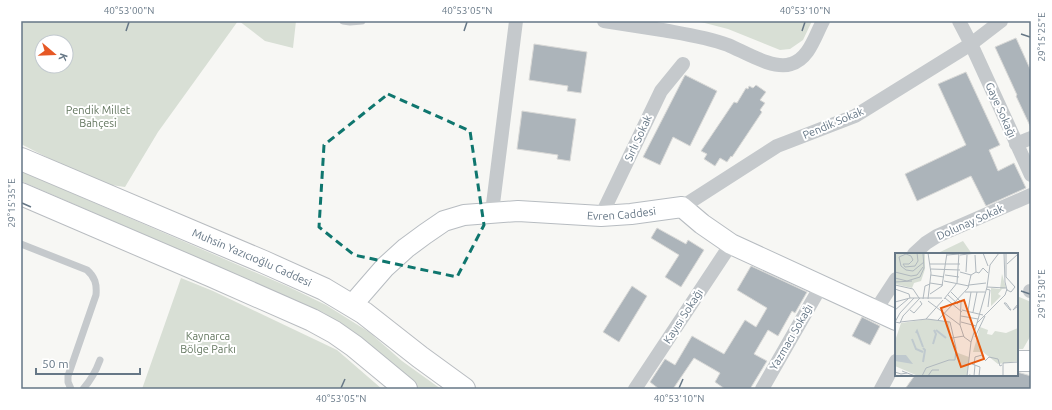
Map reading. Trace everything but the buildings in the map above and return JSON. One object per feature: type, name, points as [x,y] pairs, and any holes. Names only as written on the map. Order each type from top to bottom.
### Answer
[{"type":"main road","name":"Muhsin Yazıcıoğlu Caddesi","points":[[21,159],[303,279],[352,305],[380,324],[420,357],[464,389]]},
{"type":"main road","points":[[21,194],[312,320],[334,332],[354,346],[406,389]]},
{"type":"street","points":[[492,212],[516,21]]},
{"type":"street","points":[[604,21],[710,39],[765,61],[781,65],[799,61],[806,54],[823,21]]},
{"type":"street","name":"Gaye Sokağı","points":[[959,21],[1031,175]]},
{"type":"street","name":"Pendik Sokak","points":[[682,207],[777,146],[855,116],[971,44],[1001,21]]},
{"type":"street","name":"Sırlı Sokak","points":[[601,216],[661,91],[683,64]]},
{"type":"street","points":[[1016,144],[1031,138]]},
{"type":"street","name":"Dolunay Sokak","points":[[915,253],[926,243],[937,236],[1031,195]]},
{"type":"street","points":[[682,207],[702,224],[731,244],[895,320]]},
{"type":"street","name":"Evren Caddesi","points":[[352,305],[385,267],[424,234],[444,221],[450,219],[464,215],[492,212],[550,212],[601,216],[631,214],[682,207]]},
{"type":"street","name":"Kayısı Sokağı","points":[[635,389],[731,244]]},
{"type":"street","points":[[875,310],[895,280]]},
{"type":"street","name":"Yazmacı Sokağı","points":[[762,389],[821,286]]},
{"type":"street","points":[[1018,361],[1031,362]]},
{"type":"street","points":[[881,389],[895,364]]},
{"type":"lane","points":[[343,21],[362,21]]},
{"type":"lane","points":[[21,244],[87,270],[91,273],[96,282],[96,295],[68,376],[68,382],[71,389]]},
{"type":"lane","points":[[83,389],[95,373],[100,360]]},
{"type":"highlighted area","points":[[388,94],[470,131],[484,225],[457,277],[354,255],[319,227],[324,145]]},
{"type":"green space","name":"Pendik Millet Bahçesi","points":[[21,21],[238,21],[158,132],[125,187],[97,183],[21,144]]},
{"type":"green space","points":[[239,21],[296,21],[293,48],[265,41]]},
{"type":"green space","points":[[697,21],[812,21],[803,40],[790,49],[780,50],[728,29]]},
{"type":"green space","points":[[21,171],[289,287],[326,305],[369,332],[402,361],[441,389],[416,389],[362,340],[324,313],[21,181]]},
{"type":"green space","points":[[963,241],[971,253],[938,253]]},
{"type":"green space","name":"Kaynarca Bölge Parkı","points":[[181,278],[213,291],[337,350],[382,389],[142,389]]},
{"type":"green space","points":[[1018,296],[1031,302],[1031,335],[1023,349],[1018,349]]}]
